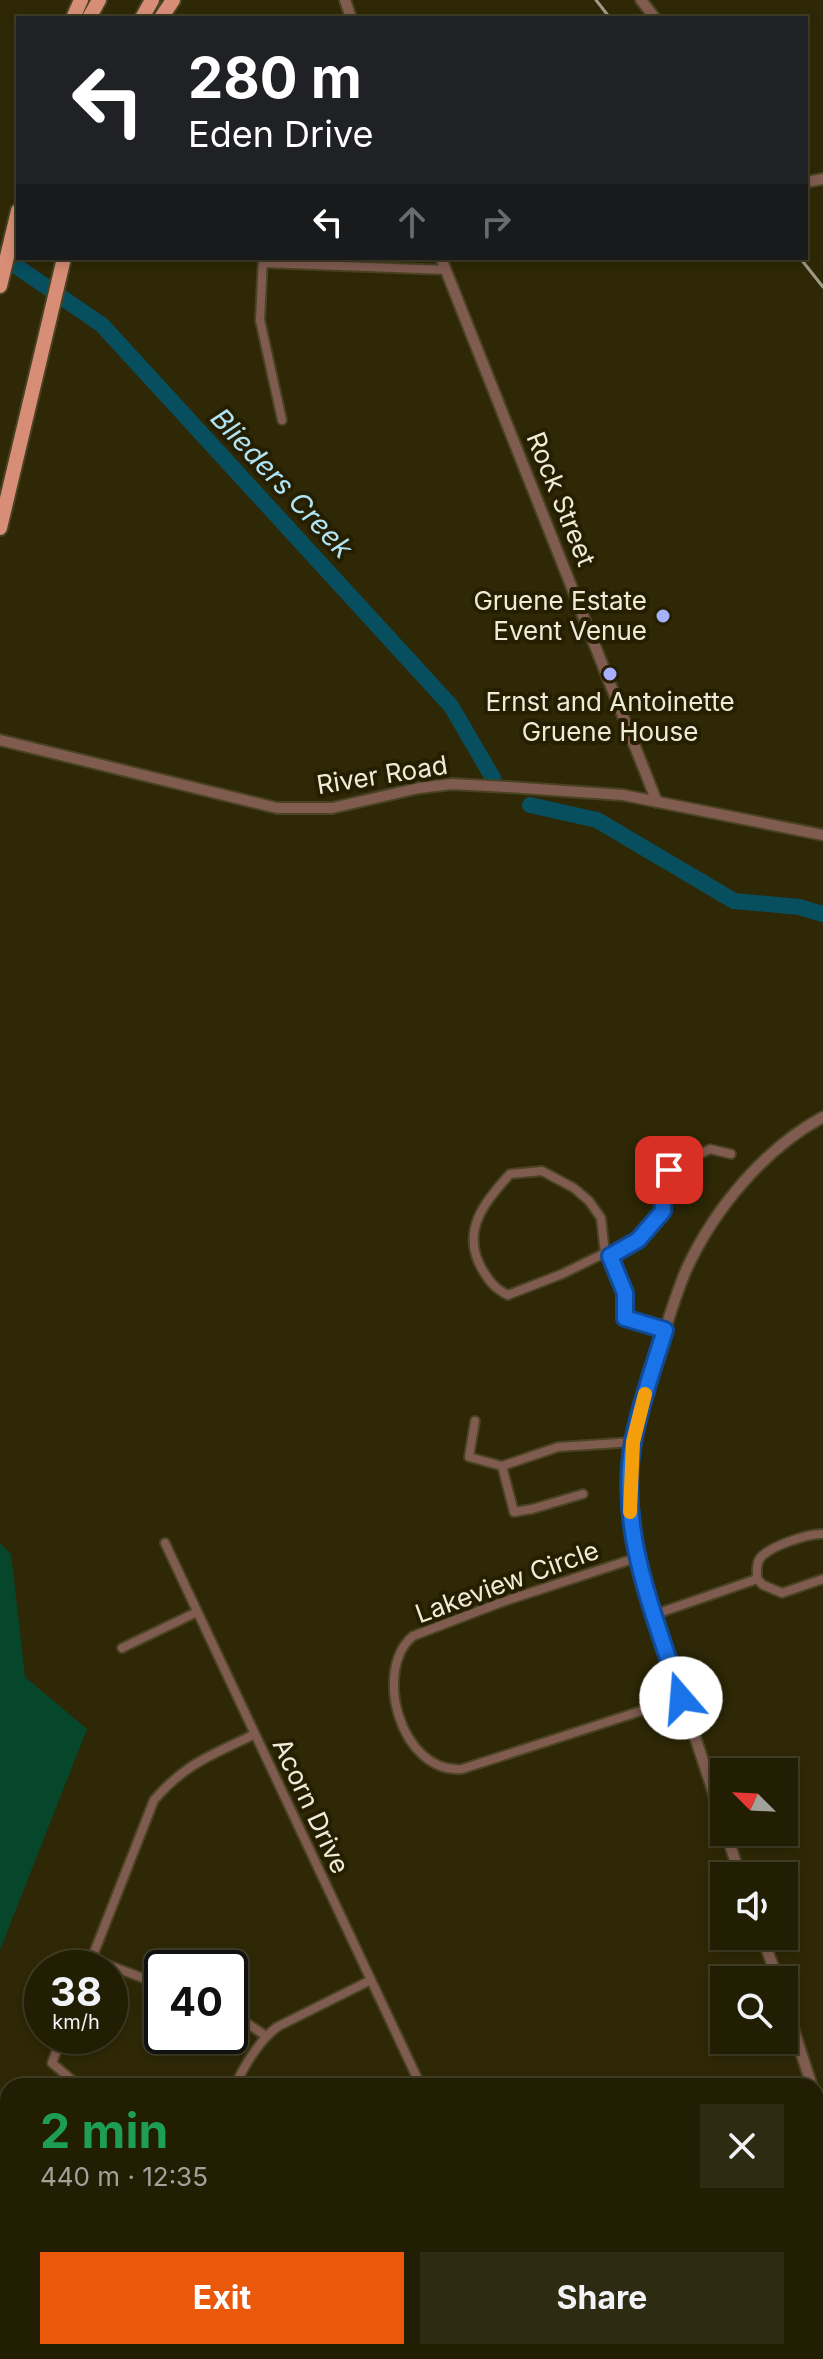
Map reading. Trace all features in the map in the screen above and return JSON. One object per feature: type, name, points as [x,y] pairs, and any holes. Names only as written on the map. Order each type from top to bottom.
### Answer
[{"type":"main road","points":[[0,286],[16,219]]},
{"type":"main road","points":[[0,528],[64,260]]},
{"type":"street","points":[[641,0],[653,16]]},
{"type":"street","name":"Rock Street","points":[[442,260],[657,802]]},
{"type":"street","points":[[282,420],[260,320],[263,261],[446,270]]},
{"type":"street","name":"River Road","points":[[0,740],[277,808],[332,808],[419,788],[452,784],[610,794],[823,835]]},
{"type":"street","points":[[710,1785],[636,1558],[629,1502],[633,1442],[665,1330],[687,1270],[703,1238],[728,1202],[789,1139],[823,1117]]},
{"type":"street","points":[[665,1330],[625,1318],[625,1293],[608,1255],[601,1218],[589,1201],[574,1188],[542,1171],[510,1174],[485,1201],[473,1230],[474,1251],[479,1264],[497,1290],[508,1295],[608,1255],[638,1240],[663,1211],[662,1182],[669,1170],[710,1149],[731,1154]]},
{"type":"street","points":[[475,1421],[469,1457],[502,1466],[558,1447],[633,1442]]},
{"type":"street","points":[[502,1466],[514,1512],[583,1494]]},
{"type":"street","points":[[823,1534],[811,1533],[765,1553],[757,1565],[757,1579],[782,1593],[823,1579]]},
{"type":"street","name":"Acorn Drive","points":[[165,1543],[417,2078]]},
{"type":"street","name":"Lakeview Circle","points":[[636,1558],[502,1602],[413,1636],[403,1646],[394,1679],[403,1728],[419,1755],[453,1770],[681,1698]]},
{"type":"street","points":[[653,1615],[757,1579]]},
{"type":"street","points":[[122,1648],[197,1612]]},
{"type":"street","points":[[95,1950],[154,1800],[174,1777],[196,1762],[255,1734]]},
{"type":"street","points":[[239,2078],[266,2036],[292,2018],[371,1980]]},
{"type":"street","points":[[248,2024],[266,2036]]},
{"type":"street","points":[[798,2043],[809,2078]]},
{"type":"street","points":[[55,2054],[52,2063],[70,2078]]},
{"type":"green space","points":[[0,1543],[11,1554],[25,1677],[87,1729],[0,1950]]},
{"type":"waterway","name":"Blieders Creek","points":[[0,255],[102,325],[451,706],[493,778]]},
{"type":"waterway","name":"Blieders Creek","points":[[530,805],[597,820],[734,901],[799,907],[823,914]]},
{"type":"railway","points":[[596,0],[608,16]]},
{"type":"railway","points":[[802,260],[823,287]]},
{"type":"slow traffic","points":[[630,1512],[633,1442],[645,1394]]},
{"type":"place","name":"Gruene Estate Event Venue","points":[[663,616]]},
{"type":"place","name":"Ernst and Antoinette Gruene House","points":[[610,674]]},
{"type":"route","points":[[669,1170],[662,1182],[663,1211],[638,1240],[610,1256],[625,1293],[625,1318],[665,1330],[633,1442],[629,1502],[636,1558],[643,1585],[681,1698]]}]
